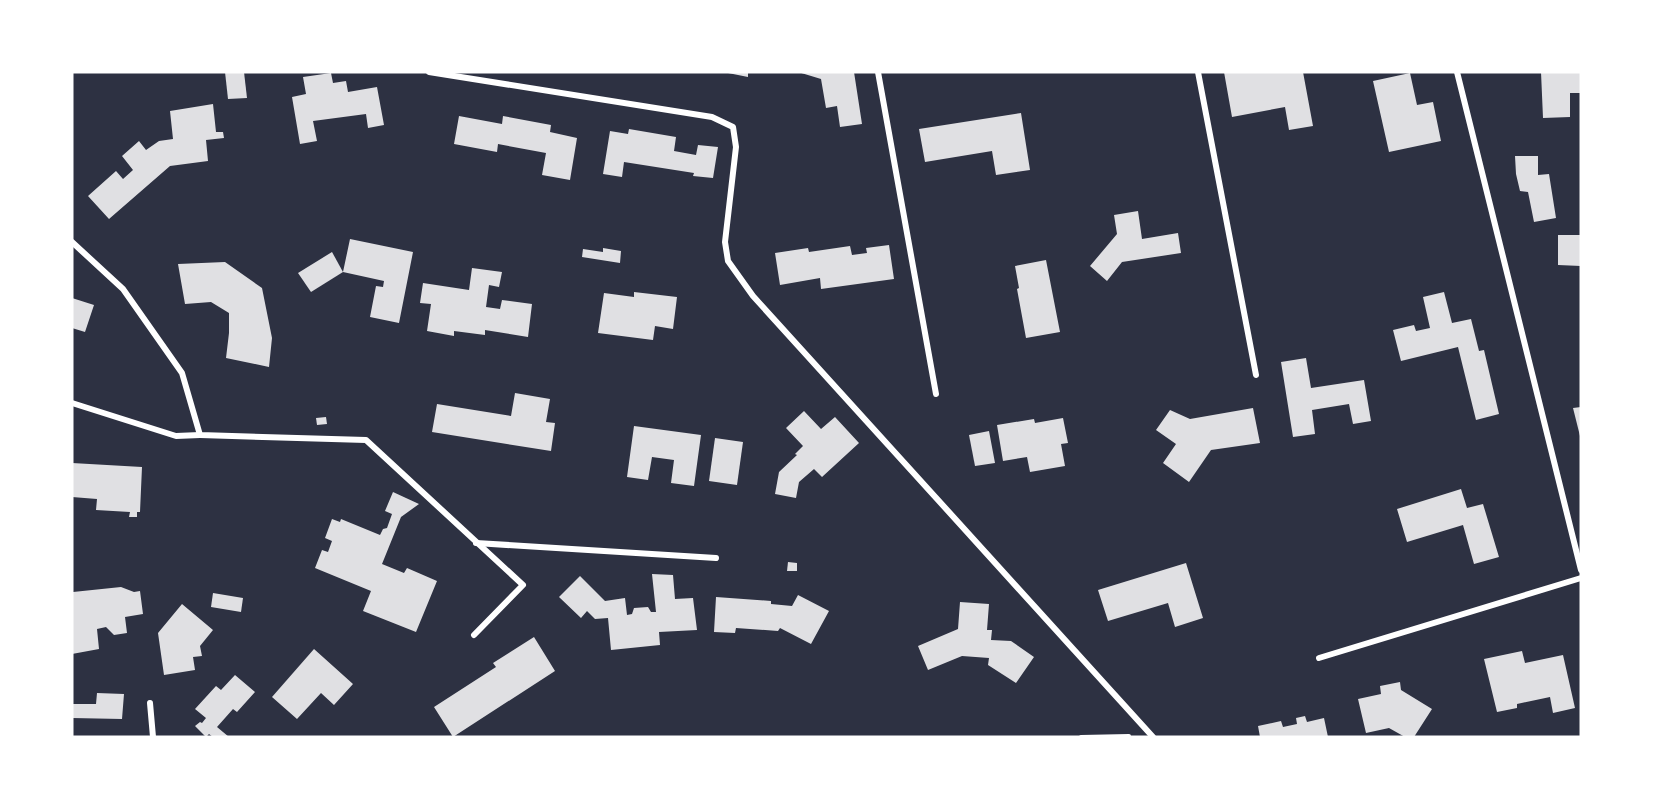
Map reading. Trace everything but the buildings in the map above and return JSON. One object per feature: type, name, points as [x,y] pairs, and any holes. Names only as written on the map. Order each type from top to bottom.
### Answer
[{"type":"street","points":[[429,72],[712,117],[733,127],[736,147],[725,242],[728,261],[753,296],[1152,736]]},
{"type":"street","points":[[878,72],[936,394]]},
{"type":"street","points":[[1198,72],[1256,375]]},
{"type":"street","points":[[1457,72],[1581,570]]},
{"type":"street","points":[[72,242],[123,289],[183,373],[200,435]]},
{"type":"street","points":[[72,404],[176,436],[366,440],[523,585],[474,635]]},
{"type":"street","points":[[475,543],[716,558]]},
{"type":"street","points":[[1319,658],[1581,578]]},
{"type":"street","points":[[150,703],[153,737]]},
{"type":"path","points":[[1081,737],[1152,736]]}]
